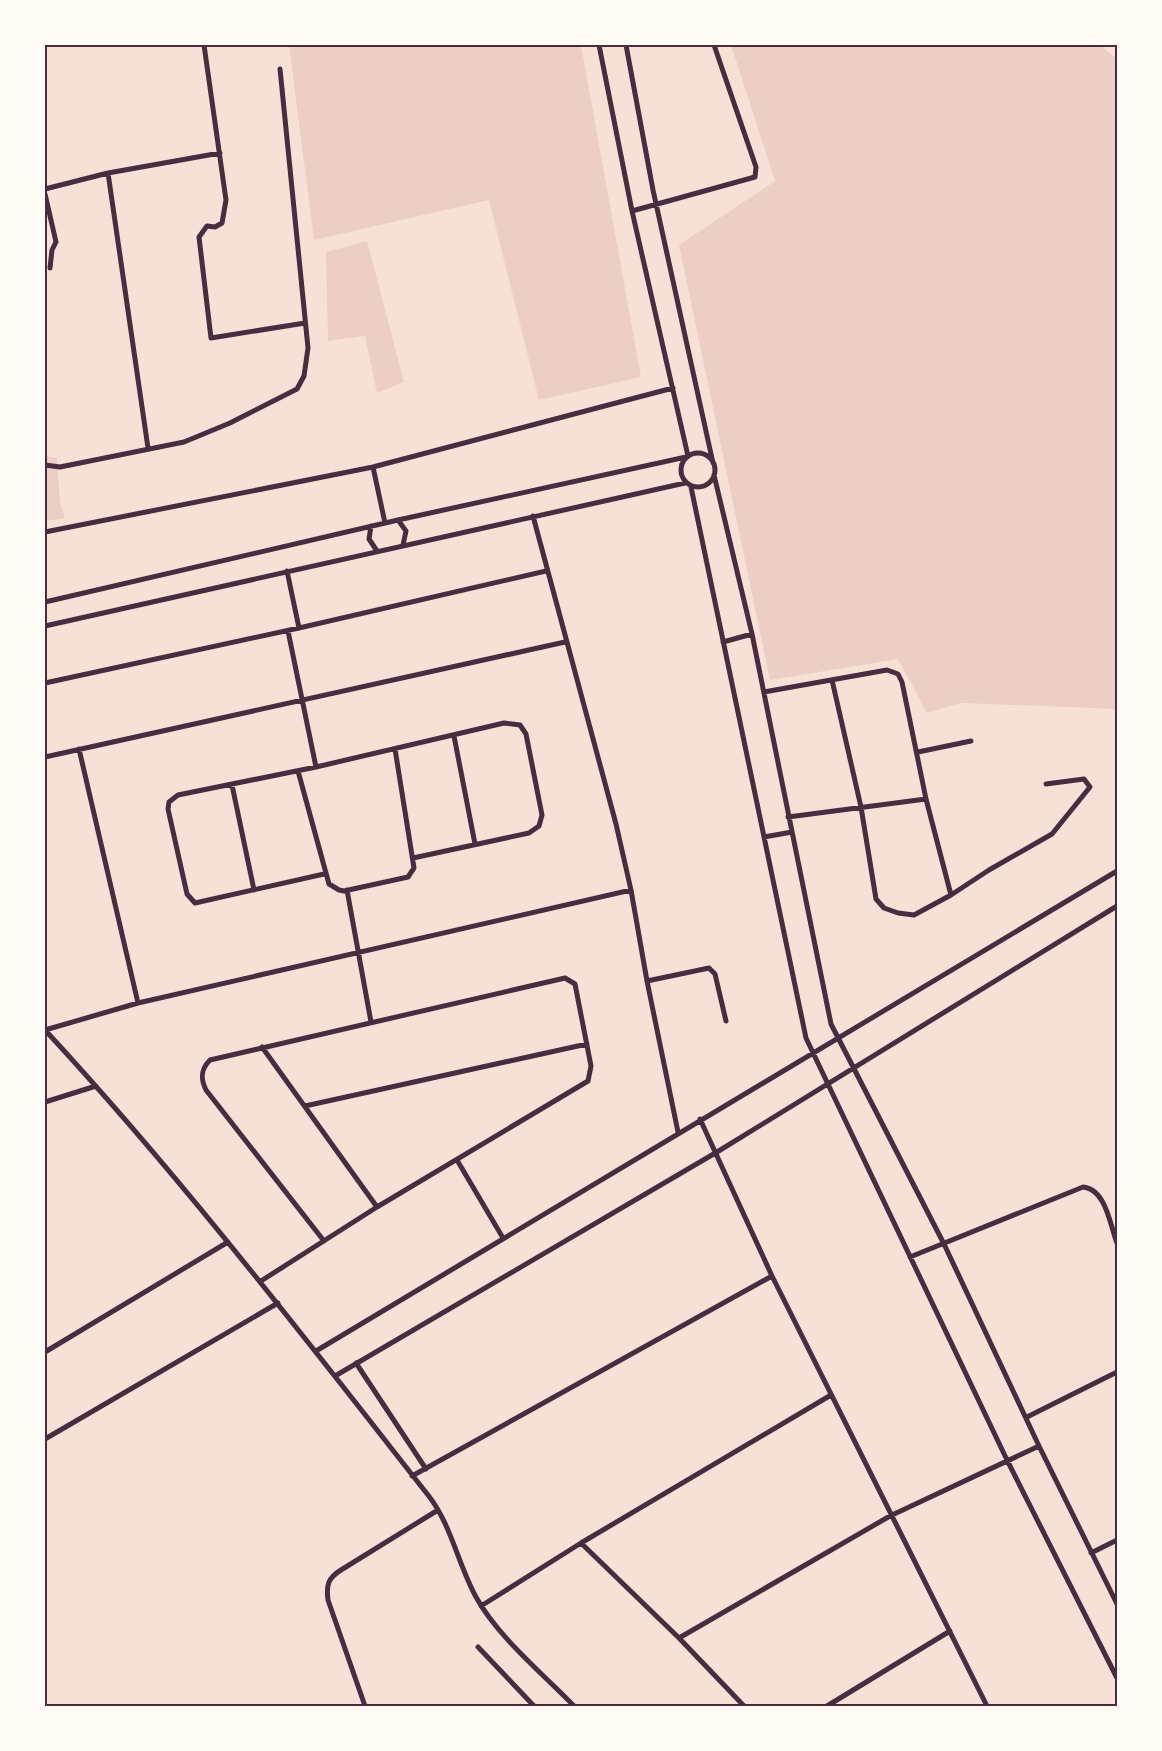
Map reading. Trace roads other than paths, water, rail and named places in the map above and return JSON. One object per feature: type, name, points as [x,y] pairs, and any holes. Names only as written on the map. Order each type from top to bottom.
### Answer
[{"type":"street","points":[[204,45],[226,206],[222,223],[215,227],[206,226],[199,237],[210,338],[305,323]]},
{"type":"street","points":[[599,45],[632,211],[687,456],[680,467],[680,473],[685,483],[697,488],[708,484],[714,475]]},
{"type":"street","points":[[626,45],[657,205],[713,463],[714,475],[752,634],[828,1016],[838,1040],[944,1244],[1039,1446],[1117,1604]]},
{"type":"street","points":[[632,211],[755,176],[756,167],[714,45]]},
{"type":"street","points":[[45,465],[68,465],[184,442],[230,423],[297,389],[304,376],[308,358],[280,69]]},
{"type":"street","points":[[45,189],[108,174],[220,153]]},
{"type":"street","points":[[108,174],[148,448]]},
{"type":"street","points":[[45,194],[56,242],[52,250],[50,268]]},
{"type":"street","points":[[45,532],[373,467],[673,388]]},
{"type":"street","points":[[45,602],[371,526],[700,453],[710,458],[713,463]]},
{"type":"street","points":[[373,467],[386,523]]},
{"type":"street","points":[[45,626],[685,483]]},
{"type":"street","points":[[691,487],[804,1028],[813,1054],[1007,1460],[1117,1678]]},
{"type":"street","points":[[533,516],[565,642],[612,806],[631,890],[647,981],[678,1132]]},
{"type":"street","points":[[398,520],[406,531],[404,545]]},
{"type":"street","points":[[371,526],[369,539],[377,551]]},
{"type":"street","points":[[287,571],[299,628]]},
{"type":"street","points":[[45,683],[299,628],[546,571]]},
{"type":"street","points":[[288,630],[316,768]]},
{"type":"street","points":[[723,642],[752,634]]},
{"type":"street","points":[[45,757],[565,642]]},
{"type":"street","points":[[764,692],[887,670],[898,674],[918,752],[926,799],[951,895]]},
{"type":"street","points":[[832,680],[860,806],[876,899],[884,908],[898,914],[914,915],[951,895],[989,870],[1052,834],[1090,787],[1084,779],[1046,784]]},
{"type":"street","points":[[324,874],[199,903],[192,901],[187,894],[168,809],[169,802],[175,797],[316,768],[510,722],[520,725],[526,734],[541,809],[542,821],[535,830],[413,858]]},
{"type":"street","points":[[454,736],[475,844]]},
{"type":"street","points":[[918,752],[971,741]]},
{"type":"street","points":[[79,749],[138,1003]]},
{"type":"street","points":[[298,771],[324,874],[333,888],[346,890],[408,877],[414,868],[413,858],[395,750]]},
{"type":"street","points":[[232,785],[254,890]]},
{"type":"street","points":[[788,817],[860,806],[926,799]]},
{"type":"street","points":[[764,837],[792,832]]},
{"type":"street","points":[[316,1351],[678,1132],[838,1040],[1117,871]]},
{"type":"street","points":[[346,890],[371,1022]]},
{"type":"street","points":[[574,1706],[502,1633],[482,1606],[438,1510],[316,1351],[261,1281],[96,1086],[45,1030],[138,1003],[631,890]]},
{"type":"street","points":[[335,1376],[717,1152],[1117,906]]},
{"type":"street","points":[[647,981],[709,968],[715,974],[726,1021]]},
{"type":"street","points":[[261,1281],[324,1241],[377,1207],[588,1081],[592,1072],[577,987],[572,981],[565,978],[210,1060],[202,1071],[203,1084],[324,1241]]},
{"type":"street","points":[[305,1106],[587,1044]]},
{"type":"street","points":[[262,1047],[377,1207]]},
{"type":"street","points":[[45,1102],[96,1086]]},
{"type":"street","points":[[700,1119],[717,1152],[772,1276],[890,1516],[987,1706]]},
{"type":"street","points":[[457,1160],[503,1238]]},
{"type":"street","points":[[910,1257],[1083,1186],[1094,1190],[1100,1198],[1117,1243]]},
{"type":"street","points":[[45,1352],[228,1242]]},
{"type":"street","points":[[412,1476],[772,1276]]},
{"type":"street","points":[[45,1439],[278,1303]]},
{"type":"street","points":[[356,1363],[426,1469]]},
{"type":"street","points":[[1027,1418],[1117,1372]]},
{"type":"street","points":[[482,1606],[580,1543],[832,1395]]},
{"type":"street","points":[[679,1638],[890,1516],[1039,1446]]},
{"type":"street","points":[[365,1706],[328,1600],[327,1588],[329,1581],[341,1570],[438,1510]]},
{"type":"street","points":[[1092,1553],[1117,1540]]},
{"type":"street","points":[[580,1543],[679,1638],[744,1706]]},
{"type":"street","points":[[827,1706],[950,1631]]},
{"type":"street","points":[[478,1647],[534,1706]]}]
